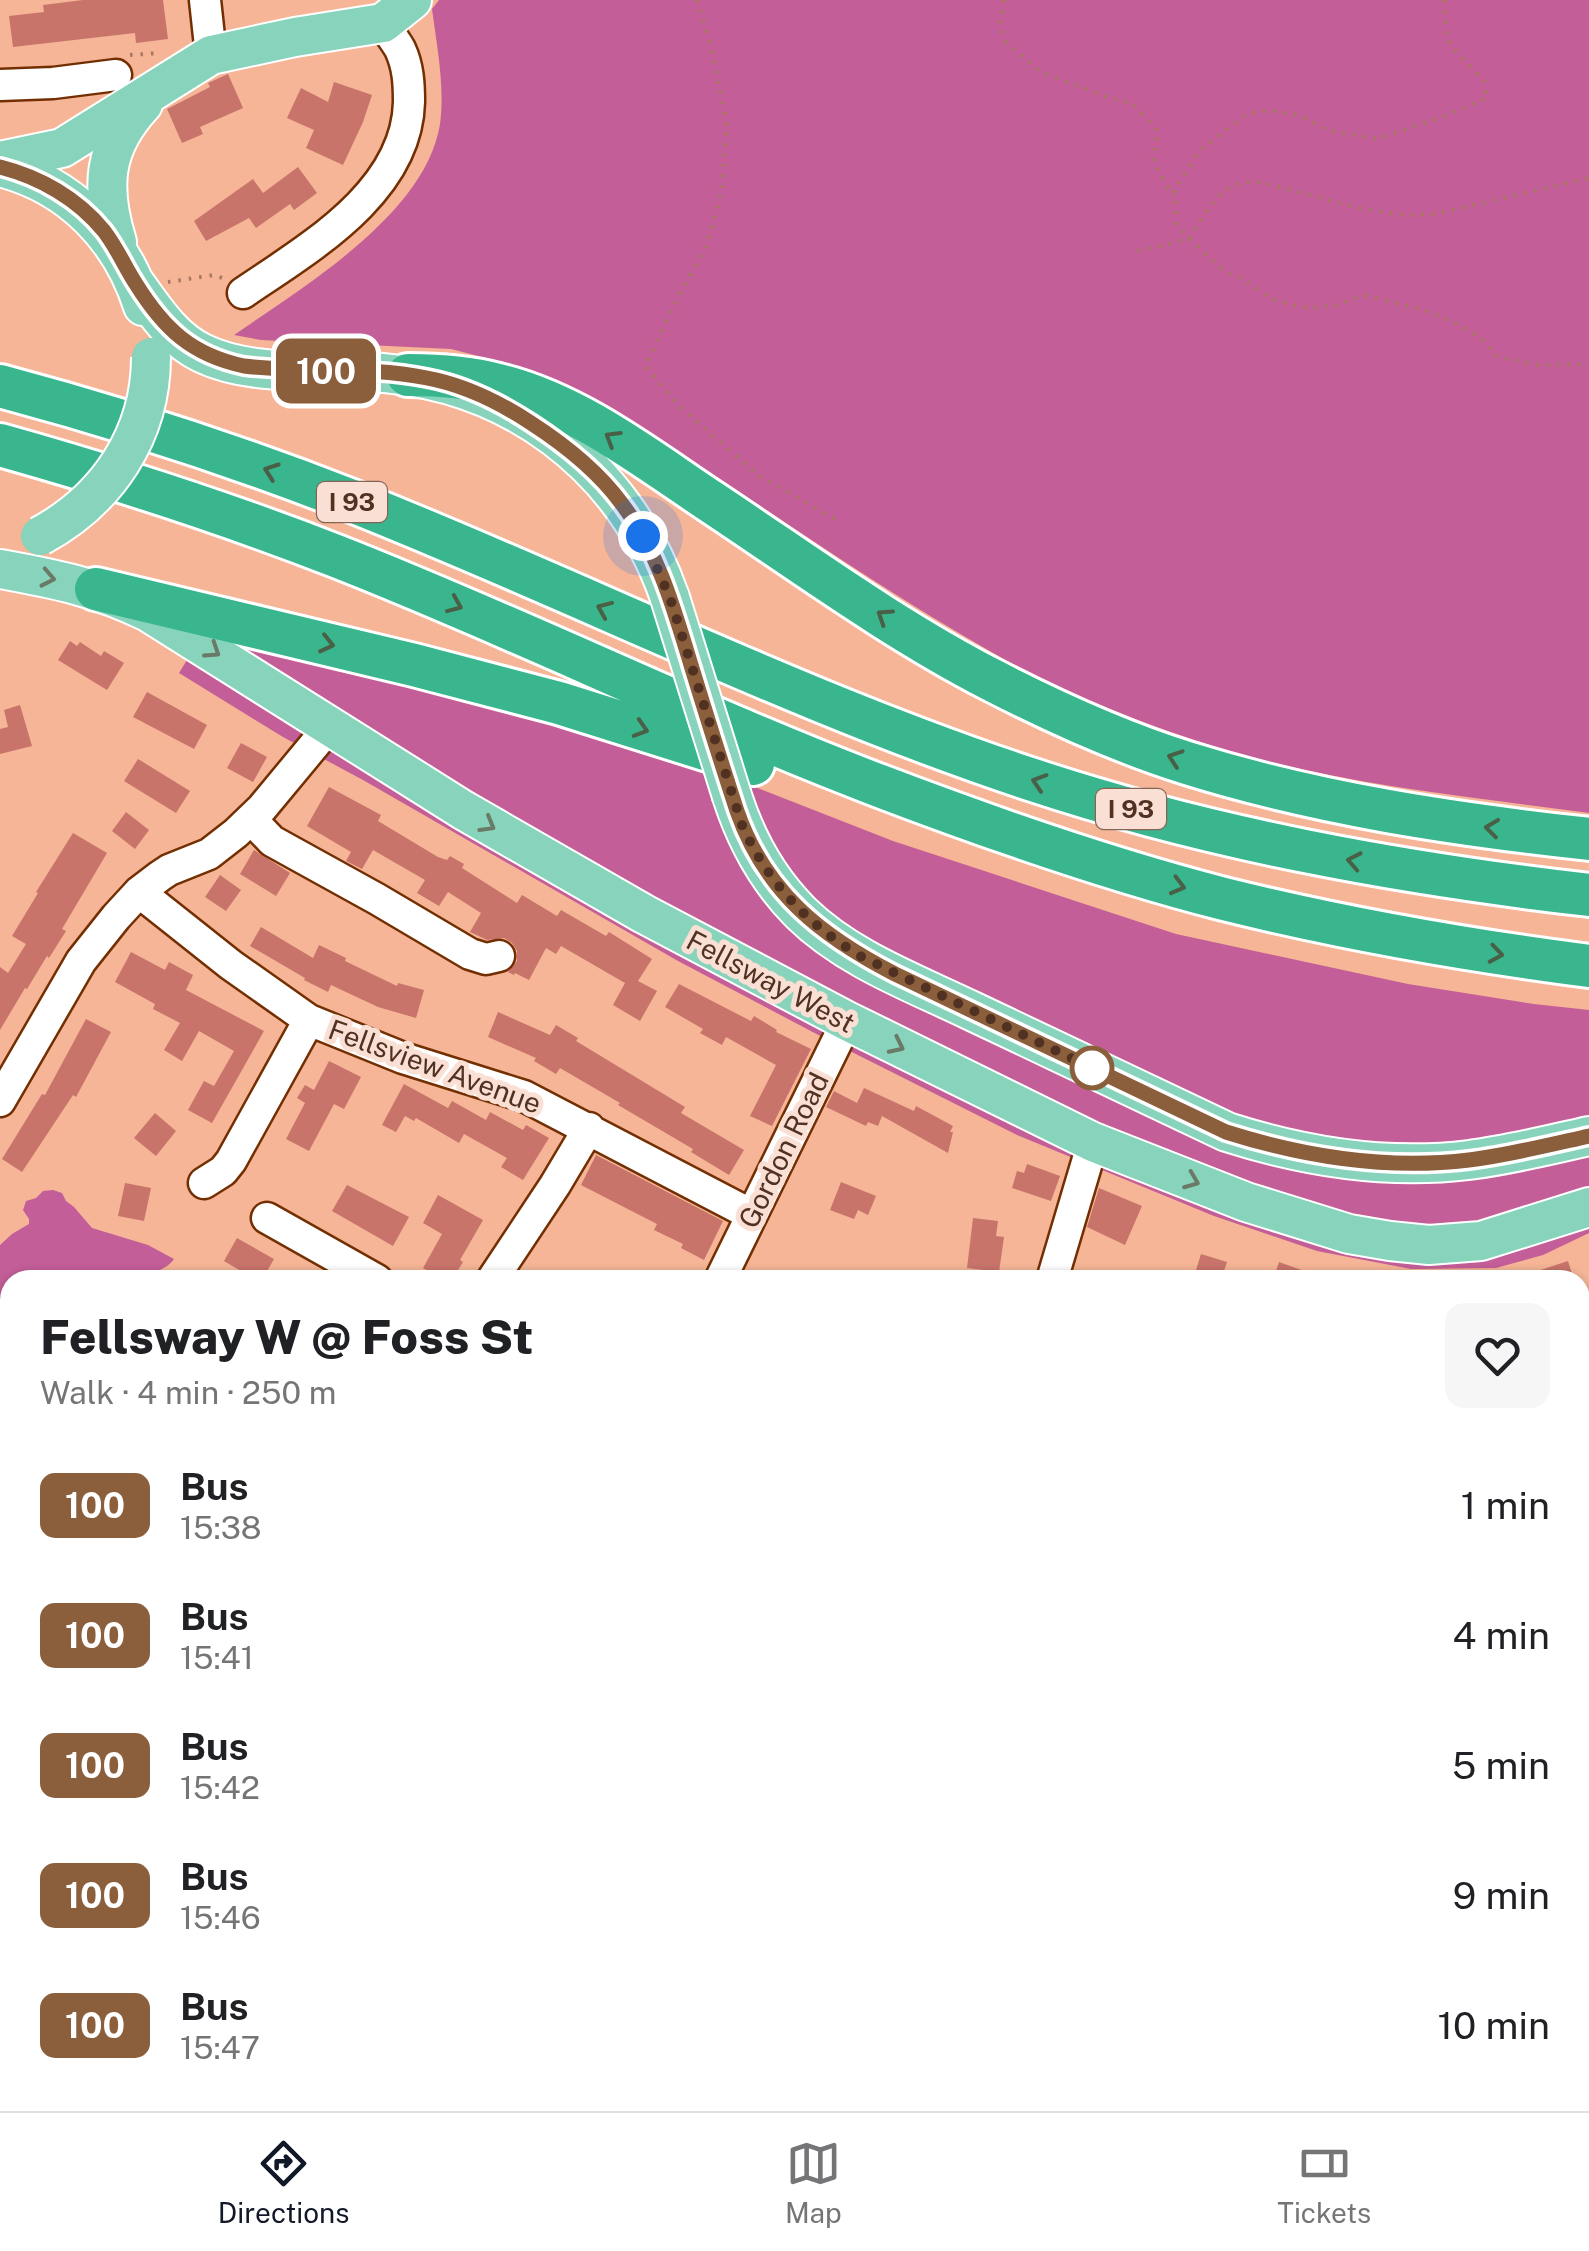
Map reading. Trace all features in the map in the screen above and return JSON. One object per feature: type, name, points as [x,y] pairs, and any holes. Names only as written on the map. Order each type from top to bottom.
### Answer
[{"type":"highway","points":[[408,375],[497,384],[565,410],[632,449],[959,662],[1119,738],[1202,767],[1320,798],[1465,824],[1589,839]]},
{"type":"highway","name":"I 93","points":[[0,386],[144,426],[283,475],[806,694],[1029,778],[1167,820],[1310,852],[1454,878],[1589,894]]},
{"type":"highway","name":"I 93","points":[[0,446],[128,482],[338,557],[760,738],[1085,859],[1225,899],[1424,942],[1589,966]]},
{"type":"highway","points":[[96,589],[559,703],[752,764],[902,794]]},
{"type":"main road","points":[[0,164],[62,148],[211,55],[295,36],[382,23],[412,0]]},
{"type":"main road","points":[[159,87],[125,123],[108,168],[106,195],[110,222],[160,317],[180,339],[225,362],[261,368],[408,375],[494,400],[542,430],[600,478],[624,506],[650,550],[670,598],[750,842],[768,873],[803,915],[833,939],[895,974],[1226,1132],[1267,1145],[1323,1157],[1437,1163],[1484,1158],[1589,1136]]},
{"type":"main road","points":[[0,164],[70,199],[92,218],[139,274],[151,358],[144,408],[118,468],[88,503],[62,524],[0,551]]},
{"type":"main road","name":"Fellsway West","points":[[0,569],[96,589],[148,612],[463,810],[644,914],[847,1021],[1093,1142],[1246,1202],[1336,1230],[1390,1241],[1429,1245],[1482,1241],[1589,1207]]},
{"type":"street","points":[[204,0],[211,55]]},
{"type":"street","points":[[243,293],[336,224],[383,180],[403,141],[409,111],[409,79],[400,50],[382,23]]},
{"type":"street","points":[[0,85],[116,75]]},
{"type":"street","points":[[0,1100],[81,961],[116,917],[139,892],[169,870],[209,854],[251,819],[330,726]]},
{"type":"street","points":[[251,819],[272,841],[470,954],[486,959],[498,956]]},
{"type":"street","name":"Fellsview Avenue","points":[[139,892],[309,1020],[403,1058],[524,1096],[752,1214]]},
{"type":"street","points":[[204,1183],[231,1161],[309,1020]]},
{"type":"street","name":"Gordon Road","points":[[725,1270],[847,1021]]},
{"type":"street","points":[[499,1270],[588,1128]]},
{"type":"street","points":[[1055,1270],[1093,1142]]},
{"type":"street","points":[[268,1218],[359,1270]]},
{"type":"path","points":[[697,0],[727,125],[721,194],[707,244],[646,366],[680,407],[758,475],[835,519]]},
{"type":"path","points":[[1004,0],[1000,25],[1006,43],[1041,72],[1132,103],[1158,131],[1152,162],[1175,200]]},
{"type":"path","points":[[1444,0],[1448,40],[1484,82],[1487,98],[1377,139],[1328,130],[1298,114],[1267,110],[1247,114],[1199,151],[1174,191],[1177,224],[1225,272],[1270,298],[1309,308],[1337,304],[1364,294],[1424,310],[1460,325],[1498,357],[1538,365],[1589,364]]},
{"type":"path","points":[[116,75],[113,57],[172,51]]},
{"type":"path","points":[[1138,251],[1188,239],[1224,190],[1246,180],[1403,215],[1436,214],[1589,178]]},
{"type":"path","points":[[139,274],[214,274],[243,293]]},
{"type":"shaded area","points":[[439,0],[1589,0],[1589,813],[1386,785],[1286,766],[1188,738],[1111,710],[1036,676],[941,623],[625,417],[528,369],[451,349],[261,340],[234,335],[358,245],[412,188],[430,157],[440,124],[441,81],[432,9]]},
{"type":"shaded area","points":[[207,627],[527,715],[755,787],[893,841],[1176,934],[1408,984],[1589,1010],[1589,1233],[1543,1255],[1496,1268],[1411,1269],[1317,1251],[1214,1216],[1017,1135],[678,961],[283,737],[179,673]]},
{"type":"shaded area","points":[[43,1191],[62,1193],[92,1228],[148,1245],[174,1259],[160,1270],[0,1270],[0,1245],[29,1224],[23,1210],[26,1201]]},
{"type":"building","points":[[83,0],[163,0],[168,39],[136,43],[135,33],[13,47],[9,16],[44,12],[43,5]]},
{"type":"building","points":[[228,74],[243,108],[200,127],[203,134],[182,143],[167,109]]},
{"type":"building","points":[[334,82],[372,95],[343,165],[306,148],[314,130],[287,118],[301,88],[328,102]]},
{"type":"building","points":[[298,167],[317,193],[294,210],[290,204],[256,228],[249,218],[206,241],[194,221],[253,179],[263,193]]},
{"type":"building","points":[[70,641],[77,646],[80,642],[101,656],[104,651],[124,663],[107,690],[58,660]]},
{"type":"building","points":[[147,692],[207,725],[194,749],[133,717]]},
{"type":"building","points":[[20,705],[32,746],[0,754],[0,729],[8,727],[4,710]]},
{"type":"building","points":[[241,743],[267,757],[253,782],[227,768]]},
{"type":"building","points":[[138,759],[190,791],[176,813],[124,781]]},
{"type":"building","points":[[329,787],[381,815],[378,821],[438,857],[447,860],[450,856],[464,864],[462,868],[517,903],[522,895],[557,916],[561,910],[606,936],[609,932],[652,959],[638,981],[657,991],[640,1021],[613,1005],[625,983],[561,946],[556,954],[546,948],[529,980],[514,975],[508,972],[517,961],[512,943],[504,938],[487,940],[470,932],[481,913],[448,892],[439,906],[417,893],[425,880],[373,850],[362,869],[346,861],[351,852],[307,826]]},
{"type":"building","points":[[126,812],[149,830],[135,849],[112,831]]},
{"type":"building","points":[[73,833],[107,853],[62,929],[66,931],[0,1030],[0,967],[8,973],[26,944],[12,936]]},
{"type":"building","points":[[254,850],[290,873],[276,896],[240,874]]},
{"type":"building","points":[[220,875],[241,890],[226,911],[205,897]]},
{"type":"building","points":[[261,927],[313,958],[319,945],[397,986],[398,983],[424,990],[416,1018],[378,1007],[331,985],[328,992],[304,980],[250,946]]},
{"type":"building","points":[[131,952],[165,970],[169,962],[193,975],[186,990],[264,1031],[212,1123],[188,1110],[204,1081],[214,1086],[234,1051],[199,1031],[182,1061],[164,1050],[180,1023],[115,982]]},
{"type":"building","points":[[679,984],[751,1021],[754,1016],[811,1049],[772,1126],[750,1116],[776,1065],[726,1037],[722,1045],[665,1007]]},
{"type":"building","points":[[498,1012],[550,1035],[556,1025],[685,1107],[681,1113],[744,1150],[729,1175],[560,1068],[556,1074],[534,1061],[536,1058],[488,1037]]},
{"type":"building","points":[[86,1019],[111,1032],[76,1097],[73,1095],[22,1172],[2,1159],[42,1094],[45,1095]]},
{"type":"building","points":[[329,1061],[361,1077],[344,1109],[334,1104],[309,1151],[286,1139],[305,1103],[297,1098],[305,1085],[314,1090]]},
{"type":"building","points":[[404,1084],[448,1108],[452,1101],[486,1120],[490,1112],[523,1130],[526,1125],[549,1138],[523,1180],[501,1167],[507,1158],[464,1134],[459,1143],[416,1118],[414,1121],[405,1116],[396,1132],[382,1125]]},
{"type":"building","points":[[864,1088],[914,1111],[916,1106],[953,1126],[948,1153],[882,1116],[878,1126],[868,1122],[866,1126],[826,1107],[834,1091],[857,1103]]},
{"type":"building","points":[[155,1113],[176,1131],[156,1156],[134,1138]]},
{"type":"building","points":[[596,1155],[723,1221],[704,1260],[654,1230],[657,1224],[581,1185]]},
{"type":"building","points":[[1027,1164],[1060,1176],[1051,1201],[1012,1188],[1017,1171],[1024,1173]]},
{"type":"building","points":[[841,1182],[876,1196],[868,1215],[858,1210],[854,1219],[830,1210]]},
{"type":"building","points":[[125,1183],[151,1188],[144,1221],[118,1216]]},
{"type":"building","points":[[347,1185],[409,1217],[393,1246],[332,1211]]},
{"type":"building","points":[[1099,1188],[1142,1206],[1125,1245],[1087,1227]]},
{"type":"building","points":[[438,1195],[483,1220],[458,1270],[423,1268],[442,1234],[423,1223]]},
{"type":"building","points":[[973,1218],[998,1221],[996,1236],[1004,1237],[999,1270],[967,1268]]},
{"type":"building","points":[[237,1238],[274,1259],[268,1270],[239,1270],[224,1261]]},
{"type":"building","points":[[1201,1254],[1227,1262],[1224,1270],[1196,1270]]},
{"type":"building","points":[[1568,1261],[1571,1270],[1540,1270]]},
{"type":"building","points":[[1279,1262],[1302,1270],[1276,1270]]},
{"type":"bus line","name":"100","points":[[0,167],[57,190],[92,218],[160,317],[180,339],[200,352],[244,366],[370,372],[442,382],[477,393],[510,410],[586,465],[624,506],[656,563],[750,842],[778,888],[803,915],[847,948],[1226,1132],[1267,1145],[1323,1157],[1437,1163],[1484,1158],[1589,1136]]},
{"type":"route","points":[[643,536],[670,598],[742,825],[778,888],[803,915],[862,957],[1092,1068]]}]
